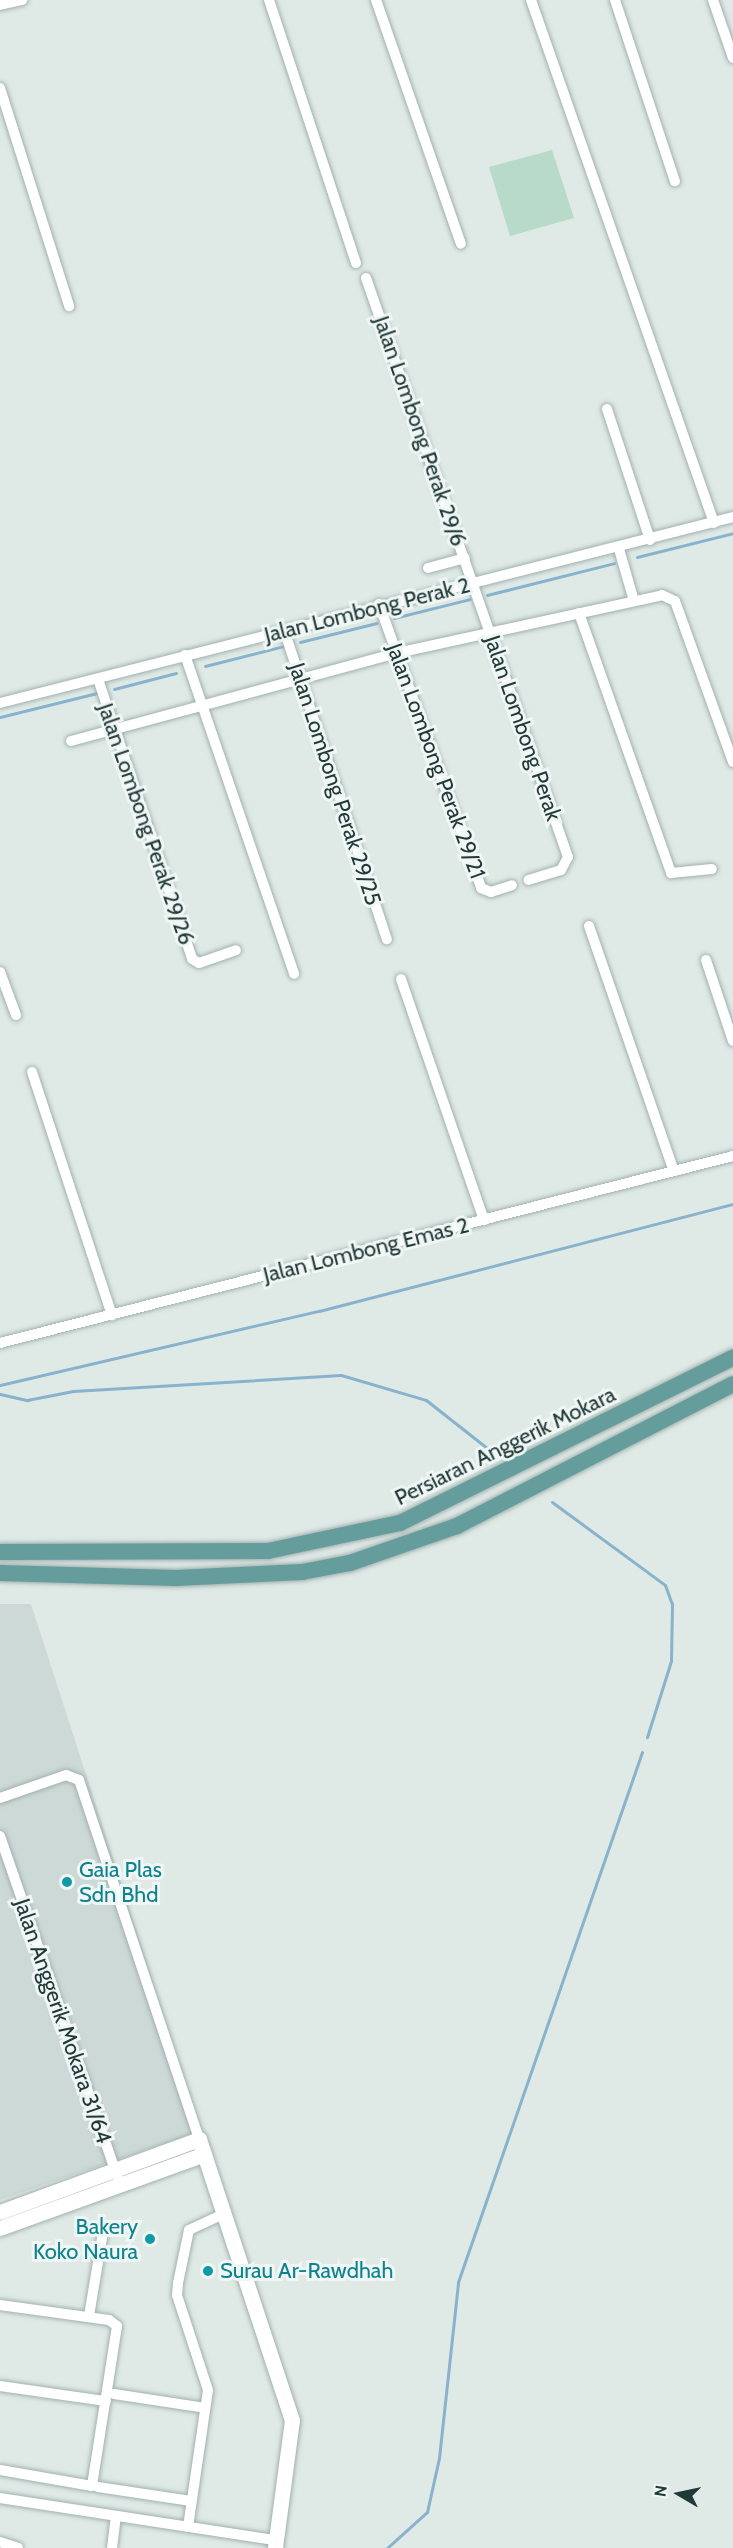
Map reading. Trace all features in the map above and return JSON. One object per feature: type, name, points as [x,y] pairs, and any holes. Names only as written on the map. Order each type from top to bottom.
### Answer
[{"type":"main road","name":"Persiaran Anggerik Mokara","points":[[0,1552],[267,1551],[400,1523],[733,1358]]},
{"type":"main road","name":"Persiaran Anggerik Mokara","points":[[0,1573],[176,1578],[302,1572],[350,1563],[457,1526],[733,1384]]},
{"type":"street","points":[[0,5],[22,0]]},
{"type":"street","points":[[269,0],[356,263]]},
{"type":"street","points":[[376,0],[461,244]]},
{"type":"street","points":[[531,0],[714,523]]},
{"type":"street","points":[[615,0],[675,181]]},
{"type":"street","points":[[713,0],[733,58]]},
{"type":"street","points":[[0,88],[69,306]]},
{"type":"street","name":"Jalan Lombong Perak 29/6","points":[[366,278],[474,584]]},
{"type":"street","points":[[607,409],[650,540]]},
{"type":"street","name":"Jalan Lombong Perak 2","points":[[0,703],[379,604],[619,549],[733,517]]},
{"type":"street","points":[[619,549],[634,601]]},
{"type":"street","points":[[428,568],[465,558]]},
{"type":"street","name":"Jalan Lombong Perak","points":[[474,584],[568,857],[561,870],[528,880]]},
{"type":"street","points":[[71,741],[397,653],[662,595],[675,601],[733,762]]},
{"type":"street","name":"Jalan Lombong Perak 29/21","points":[[379,604],[481,888],[491,892],[512,885]]},
{"type":"street","points":[[579,613],[671,873],[712,869]]},
{"type":"street","name":"Jalan Lombong Perak 29/25","points":[[284,630],[387,939]]},
{"type":"street","points":[[185,655],[294,974]]},
{"type":"street","name":"Jalan Lombong Perak 29/26","points":[[98,679],[192,959],[199,963],[236,951]]},
{"type":"street","points":[[589,926],[674,1171]]},
{"type":"street","points":[[706,960],[733,1041]]},
{"type":"street","points":[[0,972],[16,1015]]},
{"type":"street","points":[[401,979],[484,1220]]},
{"type":"street","points":[[32,1072],[112,1315]]},
{"type":"street","name":"Jalan Lombong Emas 2","points":[[0,1344],[733,1156]]},
{"type":"street","points":[[0,1798],[70,1774],[79,1780],[292,2420],[276,2544],[188,2527],[0,2498]]},
{"type":"street","name":"Jalan Anggerik Mokara 31/64","points":[[0,1836],[118,2179]]},
{"type":"street","points":[[0,2228],[201,2146]]},
{"type":"street","points":[[0,2212],[118,2179]]},
{"type":"street","points":[[188,2527],[205,2408],[205,2379],[177,2295],[189,2230],[224,2214]]},
{"type":"street","points":[[89,2316],[103,2232]]},
{"type":"street","points":[[0,2305],[89,2316],[117,2326],[110,2398],[95,2486]]},
{"type":"street","points":[[0,2386],[205,2408]]},
{"type":"street","points":[[0,2470],[191,2502]]},
{"type":"street","points":[[112,2548],[116,2517]]},
{"type":"street","points":[[0,2542],[18,2548]]},
{"type":"shaded area","points":[[0,1604],[31,1604],[201,2131],[0,2200]]},
{"type":"green space","points":[[552,150],[574,218],[510,236],[489,167]]},
{"type":"waterway","points":[[637,557],[733,533]]},
{"type":"waterway","points":[[487,595],[614,563]]},
{"type":"waterway","points":[[394,618],[470,599]]},
{"type":"waterway","points":[[300,642],[377,623]]},
{"type":"waterway","points":[[205,666],[284,646]]},
{"type":"waterway","points":[[114,689],[176,673]]},
{"type":"waterway","points":[[0,717],[97,693]]},
{"type":"waterway","points":[[0,1385],[319,1311],[733,1204]]},
{"type":"waterway","points":[[0,1394],[27,1400],[73,1391],[341,1375],[426,1400],[492,1452]]},
{"type":"waterway","points":[[552,1502],[665,1585],[672,1604],[671,1661],[647,1737]]},
{"type":"waterway","points":[[387,2548],[427,2512],[439,2458],[458,2282],[642,1752]]},
{"type":"place","name":"Gaia Plas Sdn Bhd","points":[[67,1882]]},
{"type":"place","name":"Bakery Koko Naura","points":[[150,2239]]},
{"type":"place","name":"Surau Ar-Rawdhah","points":[[208,2271]]}]
